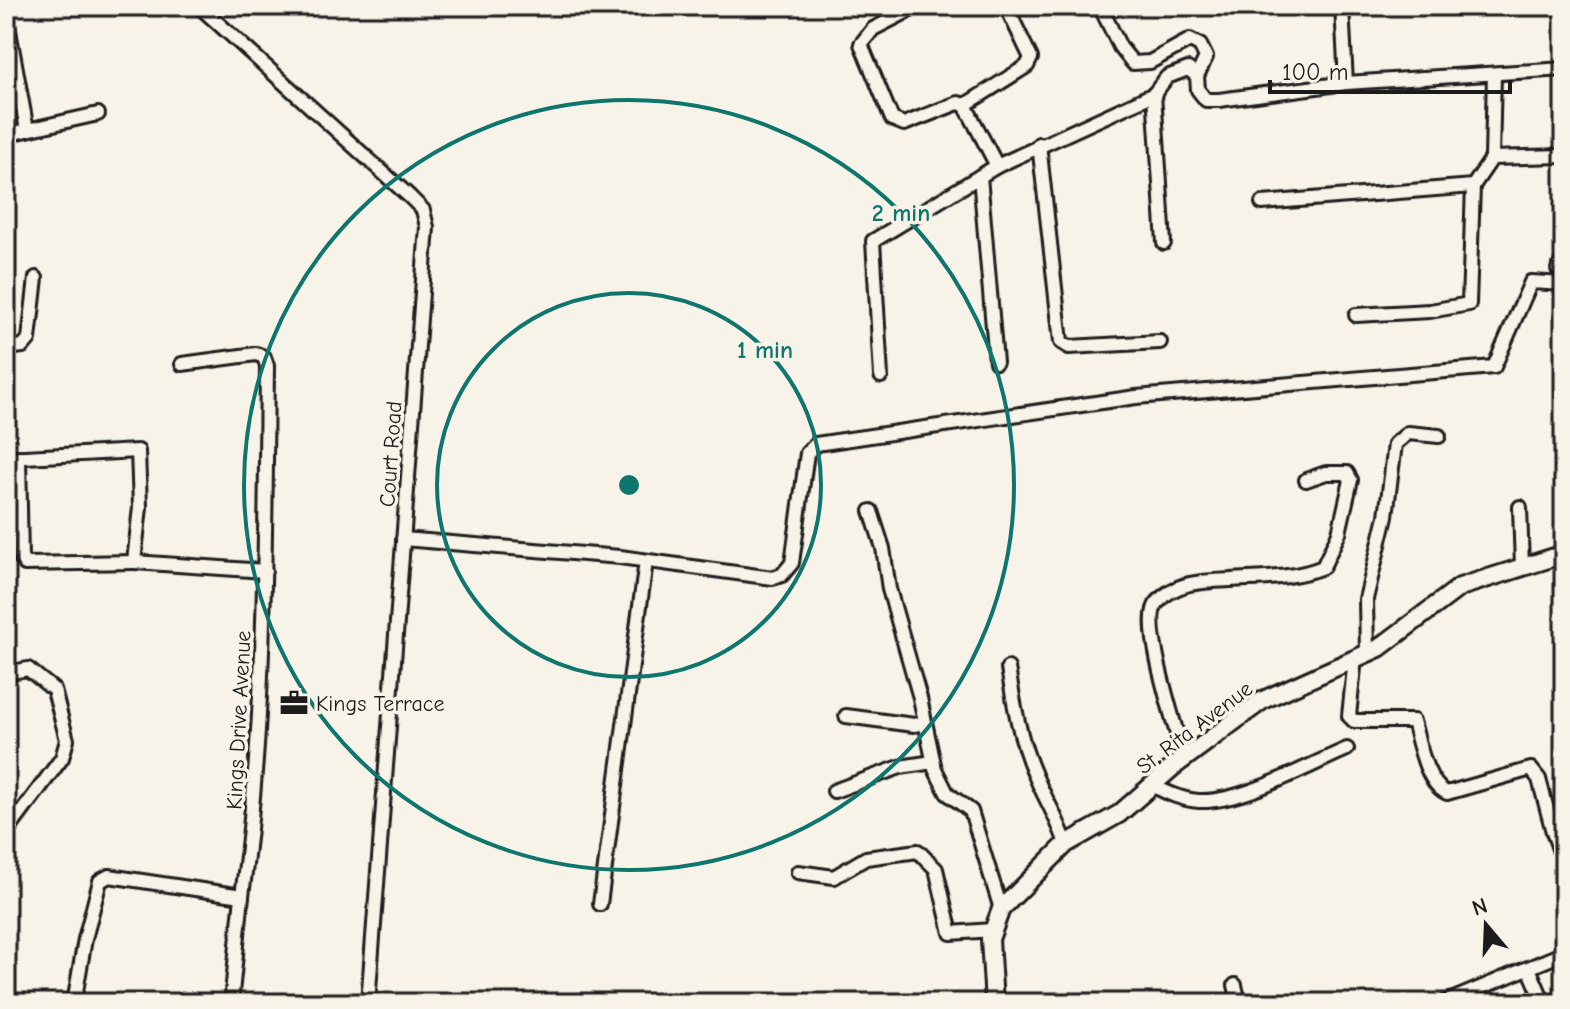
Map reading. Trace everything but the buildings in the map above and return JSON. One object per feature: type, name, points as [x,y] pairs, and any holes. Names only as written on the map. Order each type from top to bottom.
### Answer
[{"type":"street","name":"Court Road","points":[[199,6],[423,210],[427,227],[368,1003]]},
{"type":"street","points":[[918,6],[873,29],[861,44],[892,119],[904,124],[958,103],[965,105],[997,166]]},
{"type":"street","points":[[965,105],[1027,66],[1031,58],[1006,6]]},
{"type":"street","points":[[1100,6],[1120,47],[1133,63],[1150,62],[1190,40],[1200,45],[1206,57],[1197,76],[1198,90],[1206,100],[1243,99],[1346,83],[1564,69]]},
{"type":"street","points":[[1342,6],[1346,83]]},
{"type":"street","points":[[6,14],[27,130]]},
{"type":"street","points":[[881,376],[873,241],[1039,144],[1154,94],[1167,77],[1188,69],[1197,76]]},
{"type":"street","points":[[1356,315],[1430,311],[1469,304],[1473,186],[1492,158],[1494,74]]},
{"type":"street","points":[[1154,94],[1164,243]]},
{"type":"street","points":[[6,135],[98,114]]},
{"type":"street","points":[[1039,144],[1061,342],[1069,347],[1160,342]]},
{"type":"street","points":[[1492,158],[1564,156]]},
{"type":"street","points":[[980,176],[996,362]]},
{"type":"street","points":[[1262,203],[1473,186]]},
{"type":"street","points":[[6,348],[23,346],[29,339],[36,278]]},
{"type":"street","points":[[403,539],[646,561],[773,578],[782,575],[792,563],[807,453],[816,444],[1136,397],[1494,367],[1531,282],[1564,284]]},
{"type":"street","name":"Kings Drive Avenue","points":[[182,364],[256,354],[264,357],[267,366],[265,571],[258,739],[242,896]]},
{"type":"street","points":[[1439,436],[1408,433],[1395,444],[1386,516],[1366,599],[1361,656],[1349,699],[1349,716],[1354,721],[1413,721],[1430,777],[1438,789],[1447,793],[1531,769],[1539,779],[1559,832],[1564,863]]},
{"type":"street","points":[[134,562],[140,507],[138,451],[12,457],[21,558],[25,564],[134,562],[265,571]]},
{"type":"street","points":[[1184,758],[1155,645],[1151,622],[1154,605],[1166,594],[1190,583],[1277,578],[1323,567],[1339,533],[1351,480],[1347,473],[1326,473],[1306,480]]},
{"type":"street","points":[[1520,507],[1522,567]]},
{"type":"street","points":[[871,511],[883,548],[889,589],[933,762],[947,793],[971,811],[1001,909]]},
{"type":"street","name":"St. Rita Avenue","points":[[994,1003],[990,939],[1001,909],[1066,844],[1119,814],[1184,758],[1263,700],[1361,656],[1460,587],[1564,554]]},
{"type":"street","points":[[600,904],[646,561]]},
{"type":"street","points":[[1008,668],[1016,724],[1032,770],[1058,819],[1066,844]]},
{"type":"street","points":[[6,673],[28,669],[54,690],[67,740],[62,758],[6,833]]},
{"type":"street","points":[[846,716],[914,725],[925,723]]},
{"type":"street","points":[[1152,785],[1173,797],[1201,801],[1268,783],[1347,749]]},
{"type":"street","points":[[834,791],[900,767],[933,762]]},
{"type":"street","points":[[798,872],[834,877],[866,858],[918,851],[936,869],[951,933],[992,930]]},
{"type":"street","points":[[74,1003],[85,939],[100,881],[109,876],[242,896],[231,1003]]},
{"type":"street","points":[[1449,1002],[1564,953]]},
{"type":"street","points":[[1529,968],[1544,1003]]},
{"type":"street","points":[[1235,985],[1239,1003]]},
{"type":"place","name":"Kings Terrace","points":[[294,703]]}]
